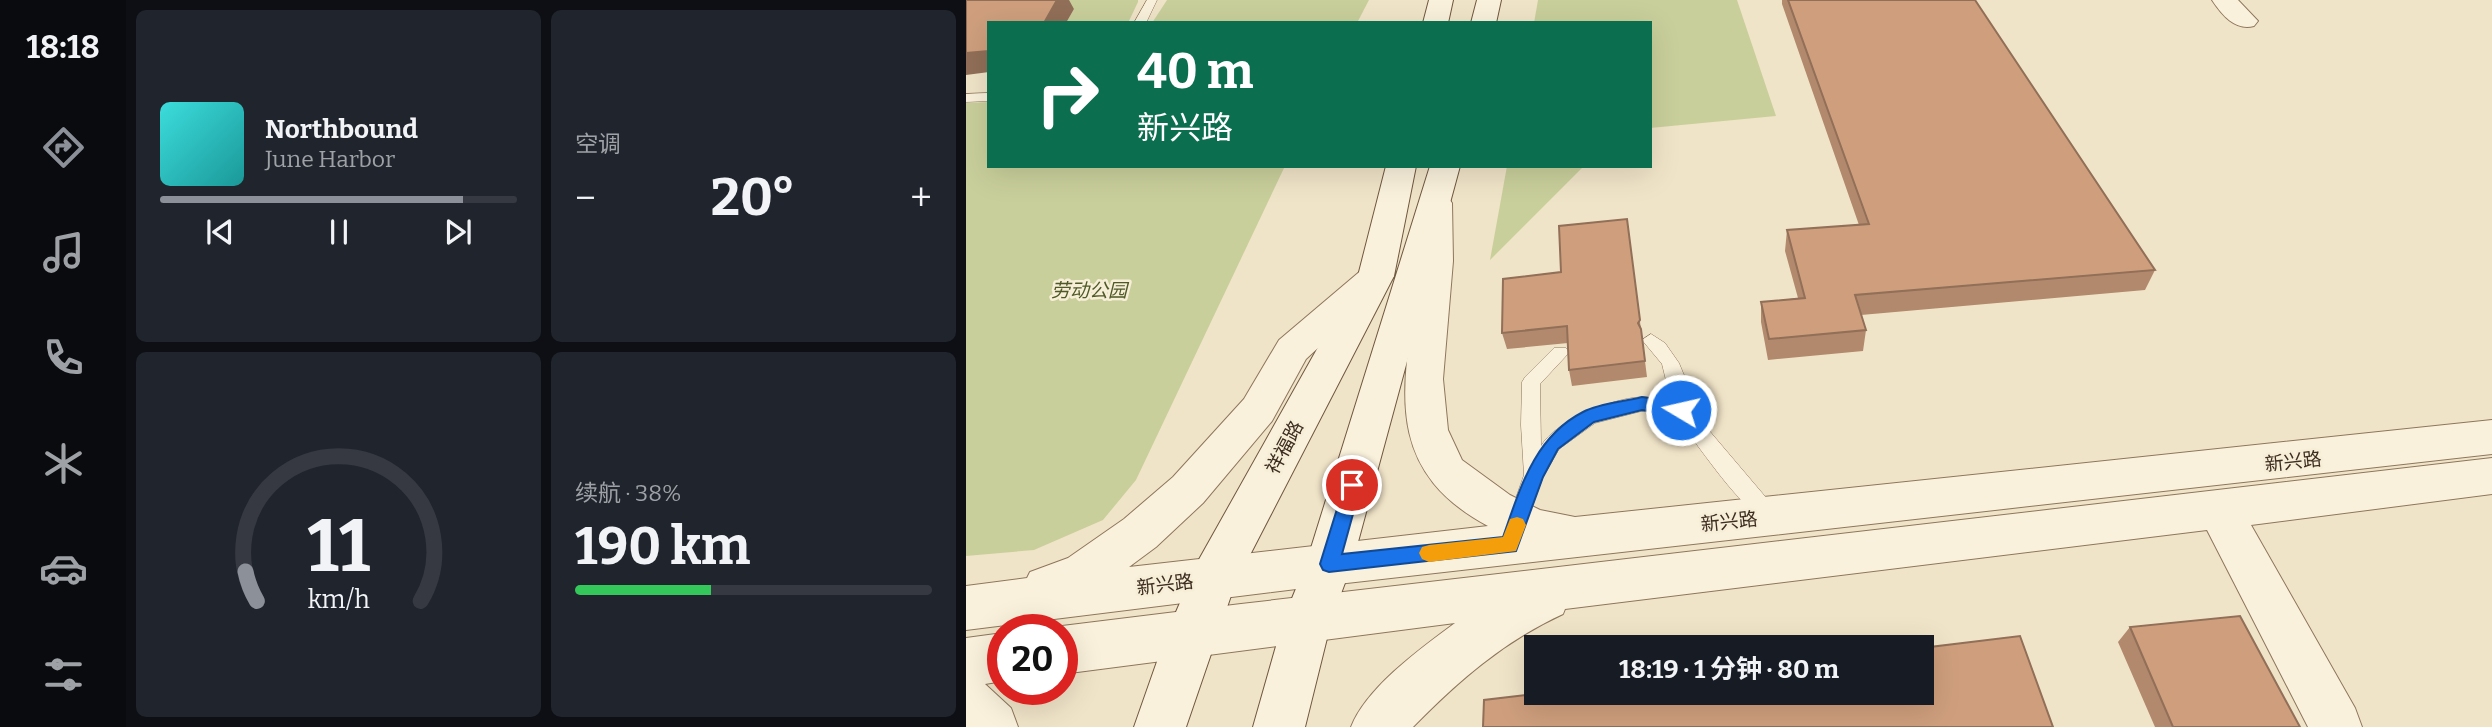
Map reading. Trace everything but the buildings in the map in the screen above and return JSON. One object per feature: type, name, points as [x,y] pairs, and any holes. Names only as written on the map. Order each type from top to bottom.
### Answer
[{"type":"street","points":[[1436,21],[1441,0]]},
{"type":"street","points":[[1484,21],[1489,0]]},
{"type":"street","points":[[2224,0],[2245,21]]},
{"type":"street","name":"祥福路","points":[[1160,727],[1214,578],[1376,276],[1401,168]]},
{"type":"street","points":[[1440,181],[1436,261],[1423,379],[1427,430],[1447,472],[1494,508],[1514,533]]},
{"type":"street","points":[[1279,727],[1308,618],[1329,564],[1440,181]]},
{"type":"street","points":[[986,606],[1084,573],[1140,533],[1188,490],[1258,410],[1292,350],[1376,276]]},
{"type":"street","name":"新兴路","points":[[986,606],[1329,564],[1514,533],[1597,536],[2492,437]]},
{"type":"street","name":"新兴路","points":[[1078,648],[2492,476]]},
{"type":"street","points":[[2220,511],[2336,727]]},
{"type":"street","points":[[1377,727],[1426,677],[1474,639],[1521,608],[1558,594],[1600,583]]},
{"type":"street","points":[[966,662],[987,659]]},
{"type":"street","points":[[966,701],[992,727]]},
{"type":"lane","points":[[1141,21],[1153,0]]},
{"type":"lane","points":[[966,98],[987,97]]},
{"type":"lane","points":[[1651,340],[1663,349],[1679,380],[1681,410],[1743,487],[1772,516]]},
{"type":"lane","points":[[1534,475],[1530,425],[1531,382],[1560,352]]},
{"type":"lane","points":[[1514,533],[1534,475],[1552,444],[1589,416],[1642,404],[1681,410]]},
{"type":"green space","points":[[1066,0],[1138,0],[1129,21],[1067,21],[1074,9]]},
{"type":"green space","points":[[1167,0],[1369,0],[1358,21],[1153,21]]},
{"type":"green space","points":[[1538,0],[1737,0],[1776,116],[1652,128],[1652,21],[1534,21]]},
{"type":"green space","name":"劳动公园","points":[[987,102],[987,168],[1284,168],[1136,480],[1103,520],[1034,550],[966,556],[966,103]]},
{"type":"green space","points":[[1507,168],[1582,168],[1490,260]]},
{"type":"slow traffic","points":[[1429,553],[1509,545],[1517,525]]},
{"type":"route","points":[[1352,485],[1329,564],[1509,545],[1534,475],[1552,444],[1589,416],[1642,404],[1681,410]]}]
